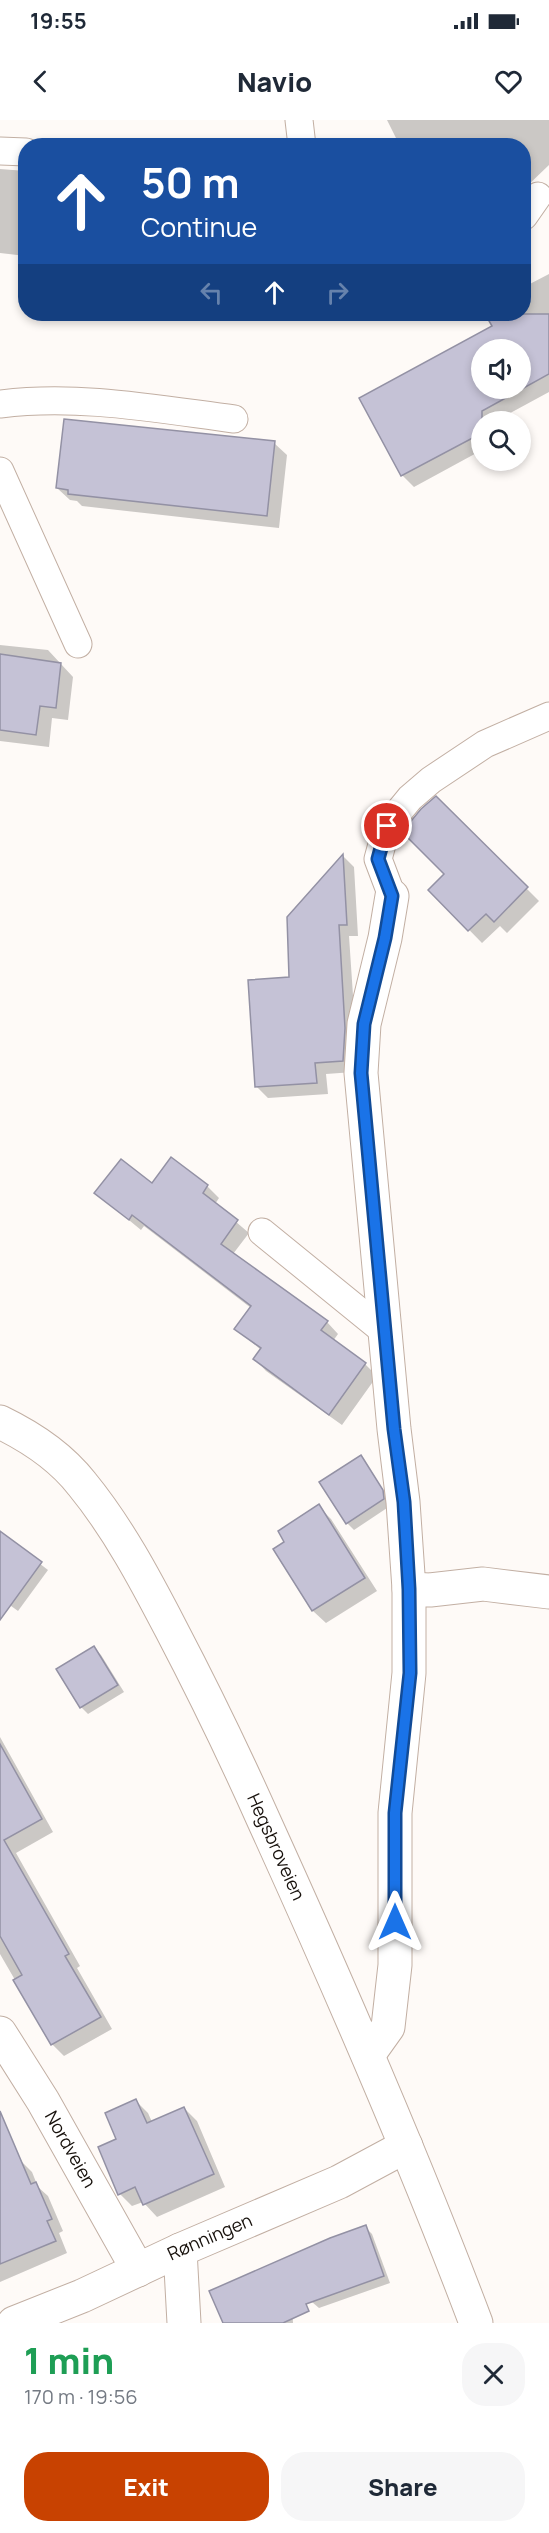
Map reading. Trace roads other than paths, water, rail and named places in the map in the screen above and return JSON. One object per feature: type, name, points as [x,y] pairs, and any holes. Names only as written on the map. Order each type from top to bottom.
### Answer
[{"type":"street","points":[[368,2055],[388,2026],[394,1965],[395,1813],[410,1673],[409,1589],[404,1502],[385,1332],[361,1073],[364,1024],[385,938],[392,896]]},
{"type":"street","name":"Hegsbroveien","points":[[0,1422],[60,1459],[82,1483],[140,1569],[203,1690],[237,1762],[368,2055],[441,2230],[476,2323]]},
{"type":"street","points":[[409,1589],[430,1590],[483,1584],[549,1592]]},
{"type":"street","name":"Nordveien","points":[[0,2033],[43,2101],[138,2270]]},
{"type":"street","name":"Rønningen","points":[[14,2323],[82,2296],[180,2250],[339,2182],[406,2146]]},
{"type":"street","points":[[180,2250],[184,2323]]},
{"type":"lane","points":[[299,120],[301,138]]},
{"type":"lane","points":[[0,151],[18,152]]},
{"type":"lane","points":[[0,404],[60,400],[144,407],[234,419]]},
{"type":"lane","points":[[0,471],[78,644]]},
{"type":"lane","points":[[392,896],[378,859],[387,826],[410,798],[431,780],[485,744],[549,716]]},
{"type":"lane","points":[[262,1232],[385,1332]]}]
